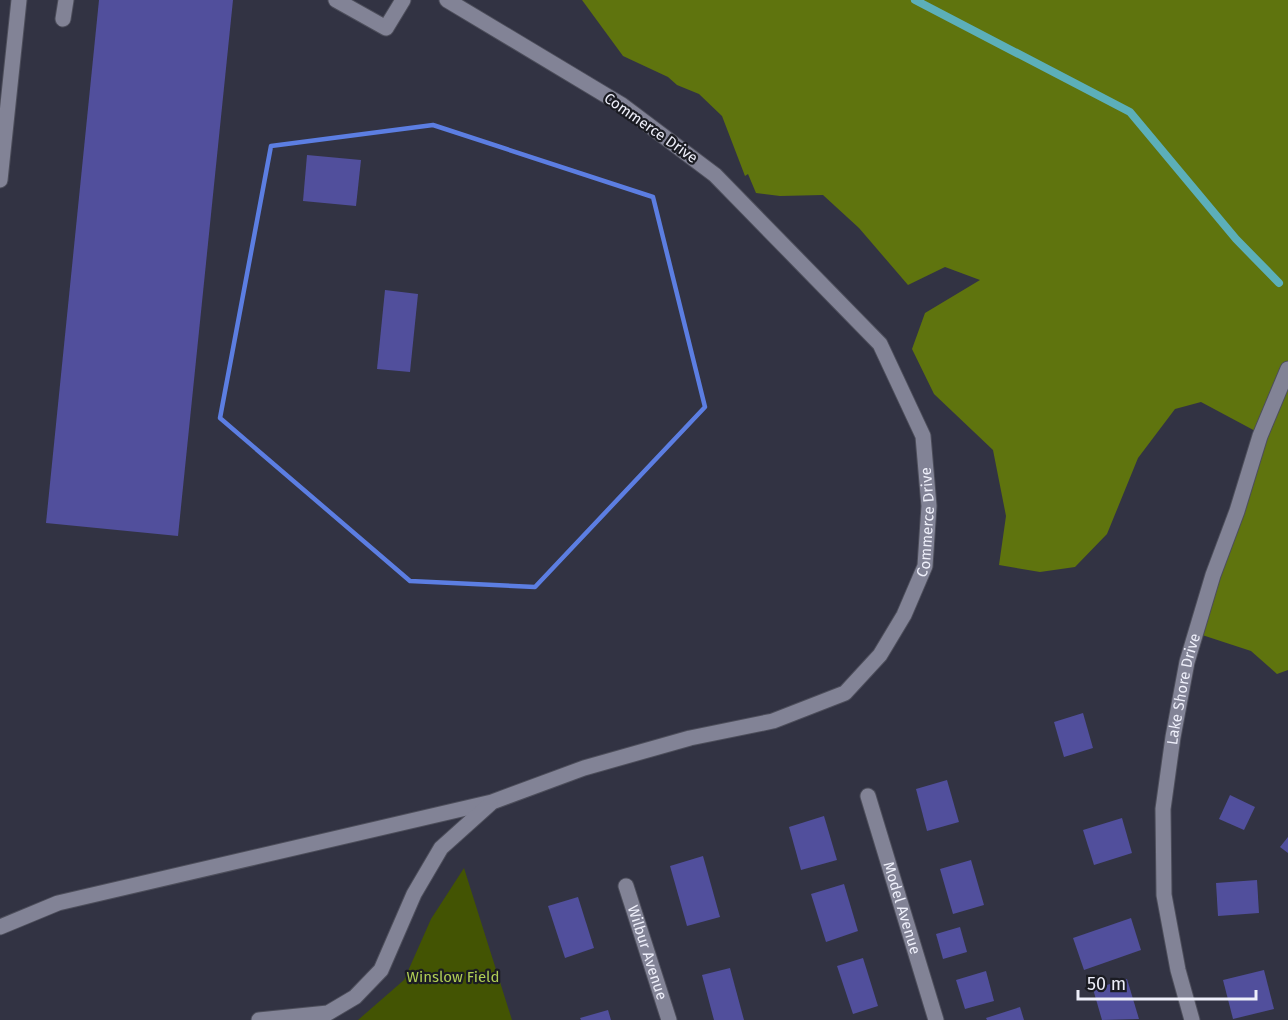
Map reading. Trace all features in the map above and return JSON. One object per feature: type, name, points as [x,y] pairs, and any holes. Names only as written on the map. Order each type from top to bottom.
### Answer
[{"type":"street","points":[[0,180],[19,0]]},
{"type":"street","points":[[63,19],[66,0]]},
{"type":"street","points":[[336,0],[386,28],[403,0]]},
{"type":"street","name":"Commerce Drive","points":[[447,0],[622,105],[715,175],[872,335],[880,344],[923,436],[929,506],[925,566],[904,615],[880,655],[845,693],[773,721],[690,738],[584,768],[492,802]]},
{"type":"street","name":"Lake Shore Drive","points":[[1192,1020],[1178,970],[1164,895],[1163,809],[1173,737],[1187,662],[1213,575],[1237,511],[1260,436],[1288,369]]},
{"type":"street","name":"Model Avenue","points":[[868,796],[936,1020]]},
{"type":"street","points":[[0,927],[58,903],[492,802]]},
{"type":"street","points":[[259,1020],[328,1013],[355,997],[381,970],[414,894],[441,848],[492,802]]},
{"type":"street","name":"Wilbur Avenue","points":[[626,886],[669,1020]]},
{"type":"highlighted area","points":[[433,125],[653,197],[705,407],[535,587],[410,581],[220,418],[271,146]]},
{"type":"green space","points":[[582,0],[1288,0],[1288,670],[1277,674],[1251,651],[1196,633],[1259,433],[1201,402],[1175,409],[1138,458],[1107,534],[1075,567],[1040,572],[999,565],[1006,516],[993,450],[934,394],[912,349],[925,313],[980,280],[945,267],[908,285],[859,228],[823,195],[780,196],[756,193],[748,174],[745,176],[722,116],[699,94],[623,56]]},
{"type":"green space","name":"Winslow Field","points":[[464,868],[512,1020],[358,1020],[404,980],[431,919]]},
{"type":"building","points":[[99,0],[233,0],[178,536],[46,523]]},
{"type":"building","points":[[307,155],[361,160],[356,206],[303,201]]},
{"type":"building","points":[[385,290],[418,294],[410,372],[377,369]]},
{"type":"building","points":[[1083,713],[1093,748],[1064,757],[1054,722]]},
{"type":"building","points":[[947,780],[959,822],[927,831],[916,789]]},
{"type":"building","points":[[1230,795],[1255,807],[1244,830],[1219,819]]},
{"type":"building","points":[[824,816],[837,860],[801,870],[789,827]]},
{"type":"building","points":[[1122,818],[1132,853],[1094,865],[1083,830]]},
{"type":"building","points":[[1288,837],[1288,853],[1280,847]]},
{"type":"building","points":[[703,856],[720,917],[687,926],[670,866]]},
{"type":"building","points":[[971,860],[984,905],[953,914],[940,869]]},
{"type":"building","points":[[1257,880],[1259,913],[1218,916],[1216,883]]},
{"type":"building","points":[[844,884],[858,931],[826,942],[811,894]]},
{"type":"building","points":[[578,897],[594,948],[565,958],[548,906]]},
{"type":"building","points":[[1131,918],[1141,950],[1084,970],[1073,938]]},
{"type":"building","points":[[960,927],[967,952],[943,959],[936,934]]},
{"type":"building","points":[[863,958],[878,1006],[853,1014],[837,966]]},
{"type":"building","points":[[730,968],[744,1020],[714,1020],[702,975]]},
{"type":"building","points":[[1264,970],[1274,1009],[1233,1019],[1223,980]]},
{"type":"building","points":[[986,971],[994,1001],[965,1009],[956,980]]},
{"type":"building","points":[[1127,979],[1139,1019],[1102,1020],[1093,989]]},
{"type":"building","points":[[1020,1007],[1024,1020],[987,1020],[986,1018]]},
{"type":"building","points":[[608,1010],[611,1020],[581,1020],[580,1018]]},
{"type":"waterway","points":[[915,0],[1130,112],[1236,239],[1279,283]]}]
